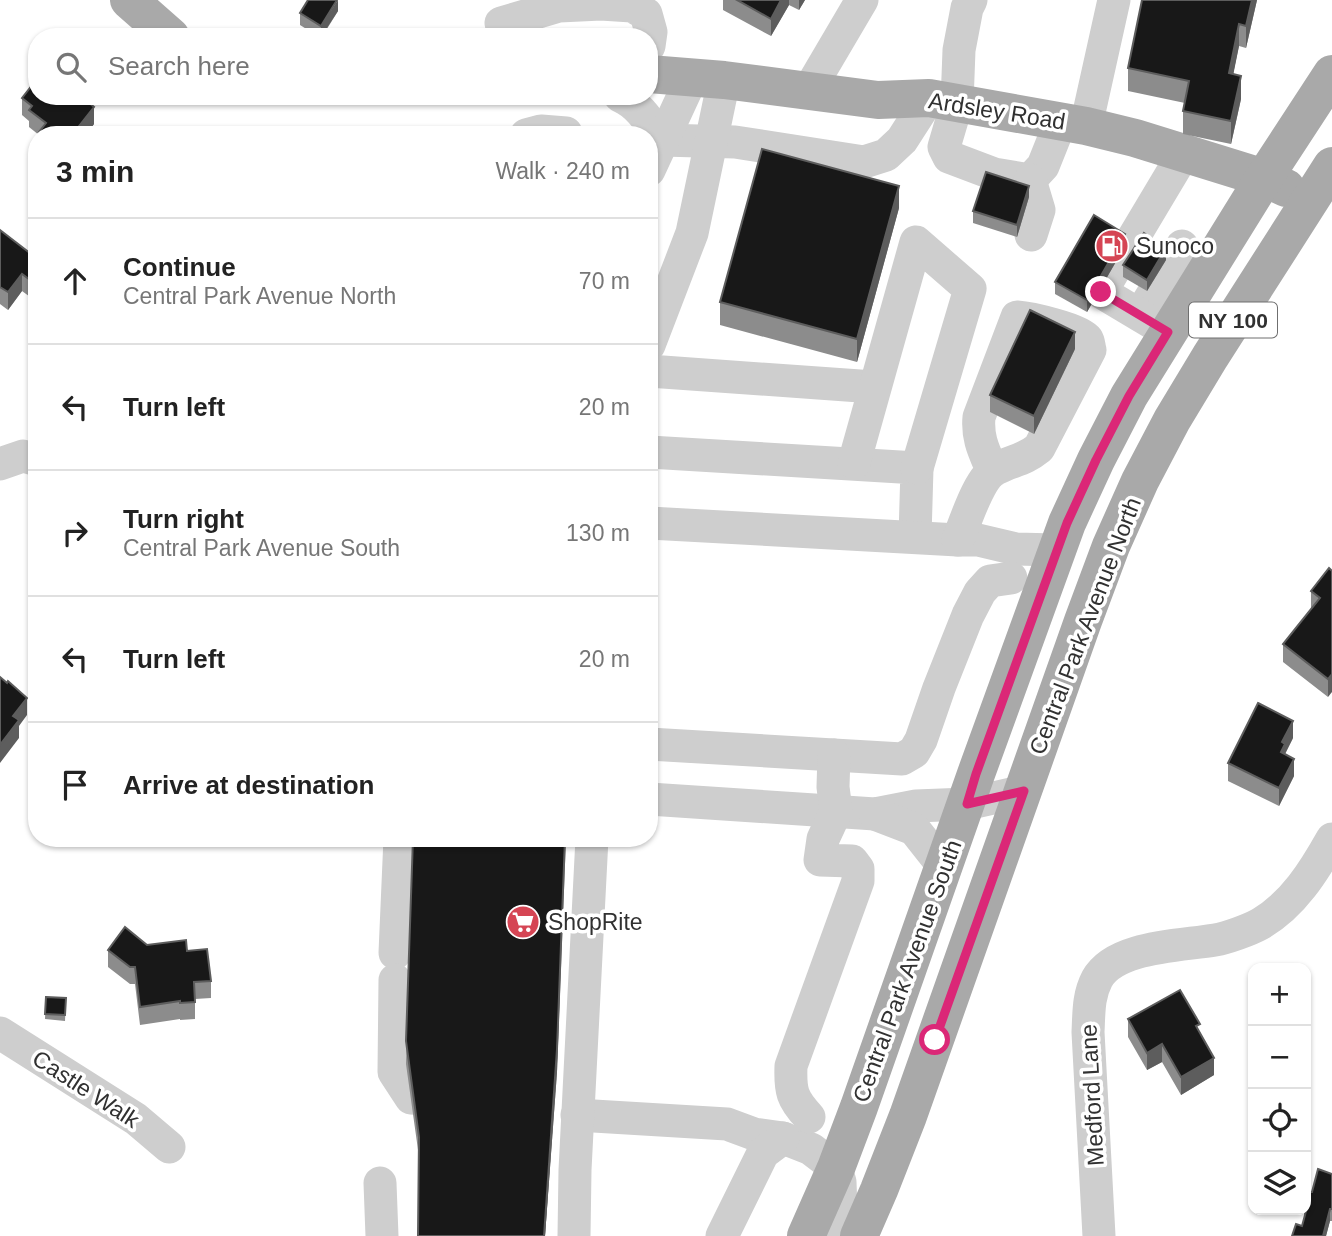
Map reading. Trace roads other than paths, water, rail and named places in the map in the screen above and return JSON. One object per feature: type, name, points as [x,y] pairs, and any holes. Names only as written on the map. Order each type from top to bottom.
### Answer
[{"type":"main road","points":[[129,0],[161,28]]},
{"type":"main road","name":"Central Park Avenue South","points":[[806,1236],[862,1100],[1056,550],[1096,460],[1129,396],[1154,323],[1196,255],[1264,178],[1332,74]]},
{"type":"main road","name":"Ardsley Road","points":[[658,75],[708,78],[878,100],[943,100],[1074,124],[1184,153],[1264,178],[1321,204]]},
{"type":"main road","name":"Central Park Avenue North","points":[[859,1236],[908,1116],[1111,546],[1140,481],[1172,420],[1209,357],[1321,204],[1332,166]]},
{"type":"street","points":[[809,90],[862,0]]},
{"type":"street","points":[[971,0],[943,100],[944,147],[949,157],[995,174],[1030,180]]},
{"type":"street","points":[[1030,180],[1074,124],[1114,0]]},
{"type":"street","points":[[500,23],[559,6],[601,4],[632,6],[646,14],[650,28]]},
{"type":"street","points":[[658,138],[708,78]]},
{"type":"street","points":[[658,322],[692,233],[711,142],[708,78]]},
{"type":"street","points":[[658,140],[735,142],[864,162],[886,155],[943,100]]},
{"type":"street","points":[[635,105],[641,110],[649,126]]},
{"type":"street","points":[[1154,323],[1101,292],[1184,153]]},
{"type":"street","points":[[1030,180],[1039,210],[1031,234]]},
{"type":"street","points":[[1142,223],[1196,255]]},
{"type":"street","points":[[854,463],[916,242],[970,289],[918,468],[915,537]]},
{"type":"street","points":[[658,372],[874,387]]},
{"type":"street","points":[[658,452],[918,468]]},
{"type":"street","points":[[0,464],[23,456],[28,457]]},
{"type":"street","points":[[958,540],[975,496],[992,470]]},
{"type":"street","points":[[658,523],[978,540],[1016,549],[1056,550]]},
{"type":"street","points":[[958,540],[976,558],[1010,578],[1037,604]]},
{"type":"street","points":[[658,745],[902,759],[914,752],[921,740],[968,615],[980,592],[990,582],[1010,578]]},
{"type":"street","points":[[809,1117],[797,1104],[793,1094],[790,1085],[791,1066],[858,881],[858,869],[852,862],[820,860],[823,839],[836,811],[833,787],[834,755]]},
{"type":"street","points":[[658,800],[875,814],[916,806],[967,804],[1024,791]]},
{"type":"street","points":[[875,814],[914,829],[944,867]]},
{"type":"street","name":"Medford Lane","points":[[1099,1236],[1088,1032],[1089,1001],[1097,978],[1112,962],[1143,951],[1218,939],[1260,925],[1284,906],[1311,875],[1332,839]]},
{"type":"street","points":[[400,847],[394,1072],[411,1098],[454,1101]]},
{"type":"street","points":[[574,1236],[577,1115],[592,847]]},
{"type":"street","name":"Castle Walk","points":[[0,1033],[136,1119],[169,1147]]},
{"type":"street","points":[[727,1124],[756,1115],[809,1117],[862,1100]]},
{"type":"street","points":[[577,1115],[727,1124],[754,1134],[783,1138],[811,1149],[836,1168],[840,1182],[842,1236]]},
{"type":"street","points":[[722,1236],[763,1153],[783,1138]]},
{"type":"street","points":[[380,1183],[382,1236]]},
{"type":"place","name":"Sunoco","points":[[1112,246]]},
{"type":"place","name":"ShopRite","points":[[523,922]]}]
